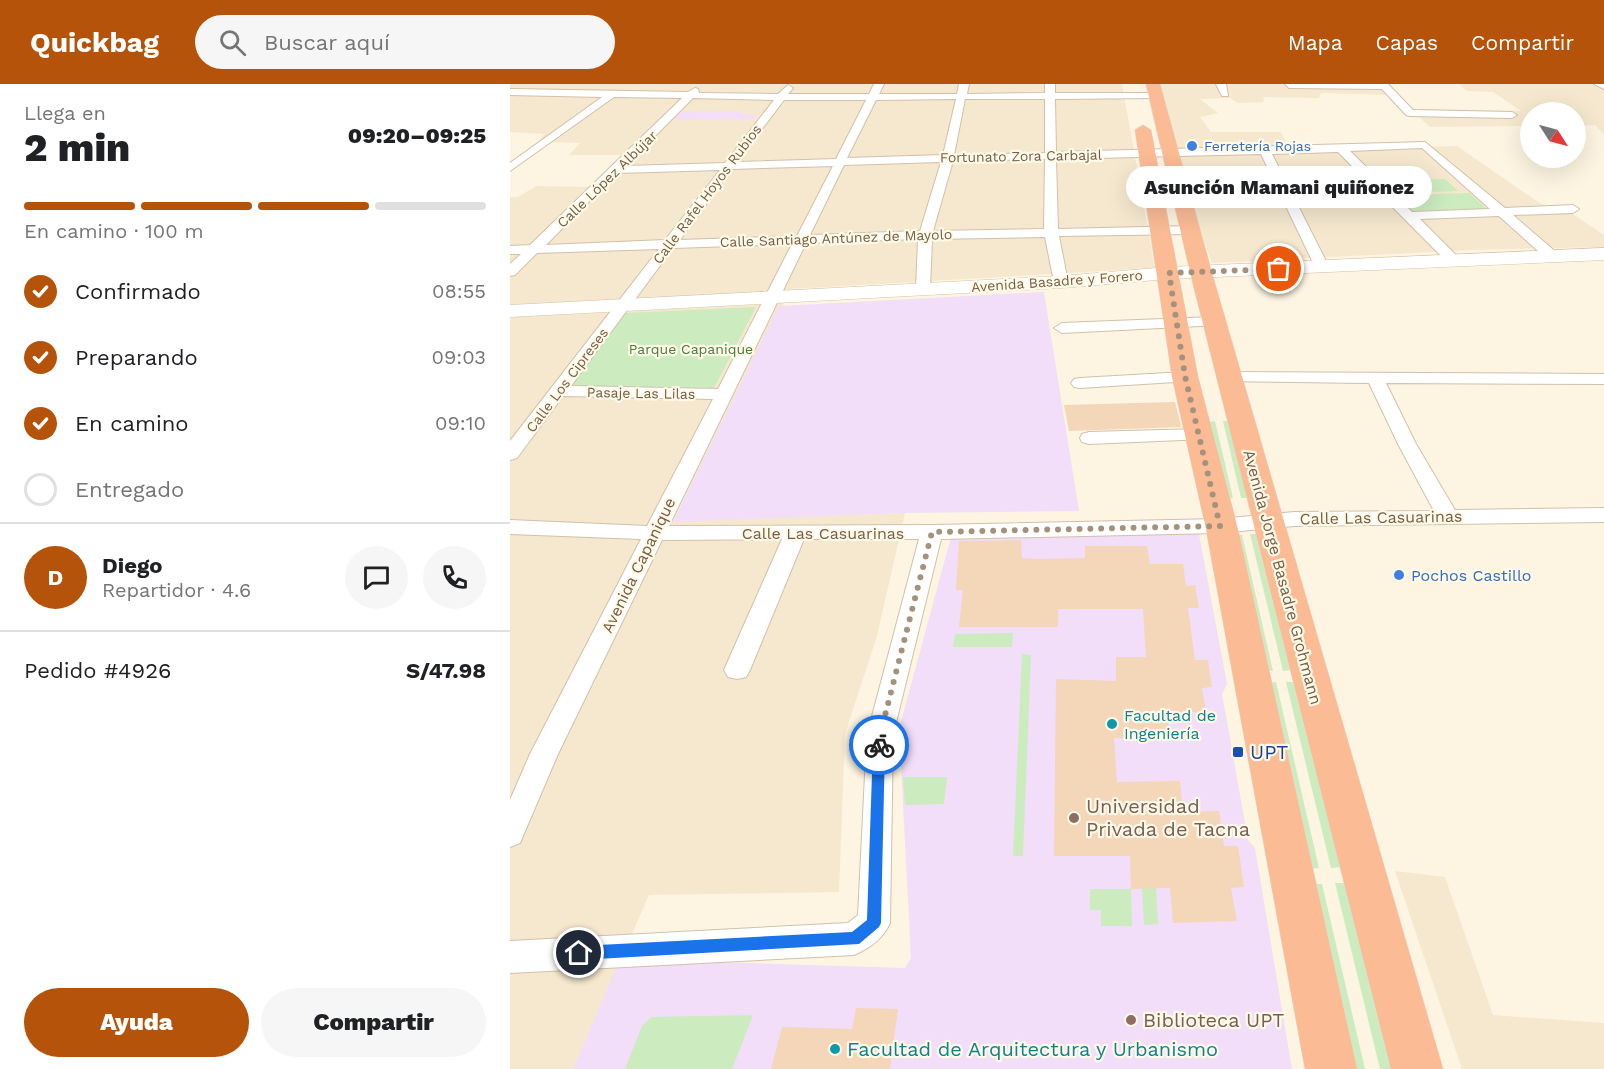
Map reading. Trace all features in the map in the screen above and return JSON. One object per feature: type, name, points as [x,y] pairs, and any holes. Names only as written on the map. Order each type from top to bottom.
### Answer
[{"type":"highway","name":"Avenida Jorge Basadre Grohmann","points":[[1155,90],[1190,230],[1178,323],[1193,406],[1220,526],[1331,1069]]},
{"type":"highway","name":"Avenida Jorge Basadre Grohmann","points":[[1138,102],[1162,231],[1214,322],[1417,1069]]},
{"type":"highway","points":[[1193,406],[1233,392]]},
{"type":"street","points":[[510,168],[623,84]]},
{"type":"street","name":"Calle López Albújar","points":[[510,272],[703,84]]},
{"type":"street","name":"Calle Rafel Hoyos Rubios","points":[[624,305],[791,84]]},
{"type":"street","name":"Avenida Capanique","points":[[510,834],[544,754],[879,84]]},
{"type":"street","points":[[923,289],[925,235],[948,158],[964,84]]},
{"type":"street","points":[[1221,84],[1226,94]]},
{"type":"street","points":[[1599,84],[1604,86]]},
{"type":"street","points":[[1288,85],[1384,85],[1410,113],[1512,115]]},
{"type":"street","points":[[1288,85],[1295,97]]},
{"type":"street","points":[[1050,90],[1051,232],[1061,282]]},
{"type":"street","points":[[510,92],[690,96],[960,97],[1050,90],[1138,102],[1155,90]]},
{"type":"street","points":[[510,100],[524,92]]},
{"type":"street","name":"Fortunato Zora Carbajal","points":[[617,170],[1425,145],[1502,213]]},
{"type":"street","points":[[1341,148],[1453,260]]},
{"type":"street","points":[[1265,151],[1322,267]]},
{"type":"street","points":[[1408,216],[1573,209]]},
{"type":"street","points":[[1502,213],[1551,256]]},
{"type":"street","name":"Calle Santiago Antúnez de Mayolo","points":[[510,250],[925,235],[1190,230]]},
{"type":"street","name":"Avenida Basadre y Forero","points":[[510,311],[1061,282],[1185,272],[1604,254]]},
{"type":"street","name":"Calle Los Cipreses","points":[[510,454],[624,305]]},
{"type":"street","points":[[1062,328],[1214,322]]},
{"type":"street","points":[[1375,378],[1407,444],[1447,515]]},
{"type":"street","points":[[1233,392],[1375,378],[1604,379]]},
{"type":"street","points":[[1080,383],[1193,406]]},
{"type":"street","name":"Pasaje Las Lilas","points":[[558,391],[723,394]]},
{"type":"street","points":[[1089,438],[1193,406]]},
{"type":"street","name":"Calle Las Casuarinas","points":[[510,527],[653,533],[932,532],[1220,526],[1268,520],[1447,515],[1604,515]]},
{"type":"street","points":[[510,957],[854,939],[874,923],[880,735],[932,532]]},
{"type":"street","points":[[737,670],[796,533]]},
{"type":"shaded area","points":[[510,84],[1122,84],[1155,268],[791,289],[673,521],[905,513],[877,636],[845,734],[839,892],[649,895],[573,1069],[510,1069],[510,197],[518,197],[536,186],[589,187],[621,155],[569,155],[580,143],[539,142],[544,134],[510,132]]},
{"type":"shaded area","points":[[1156,84],[1377,84],[1387,95],[1321,93],[1319,98],[1263,97],[1264,102],[1238,103],[1230,98],[1200,99],[1218,113],[1200,117],[1211,132],[1281,132],[1290,151],[1457,146],[1541,204],[1568,211],[1604,235],[1604,247],[1472,250],[1212,263],[1176,166]]},
{"type":"shaded area","points":[[1459,84],[1604,84],[1604,135],[1595,125],[1586,125],[1586,102],[1520,102],[1520,110],[1493,92],[1467,91]]},
{"type":"shaded area","points":[[1410,109],[1520,111],[1520,126],[1430,127]]},
{"type":"shaded area","points":[[682,111],[742,111],[739,114],[757,115],[753,119],[673,120]]},
{"type":"shaded area","points":[[1044,292],[1079,511],[905,513],[673,522],[779,306]]},
{"type":"shaded area","name":"Universidad Privada de Tacna","points":[[1193,532],[1199,534],[1227,684],[1222,694],[1248,840],[1255,848],[1292,1069],[573,1069],[620,959],[905,968],[911,958],[899,729],[951,537]]},
{"type":"shaded area","points":[[1395,871],[1445,877],[1493,1015],[1604,1023],[1604,1069],[1462,1069]]},
{"type":"green space","points":[[1445,179],[1458,191],[1399,193],[1387,181]]},
{"type":"green space","points":[[1469,193],[1489,211],[1412,213],[1394,195]]},
{"type":"green space","name":"Parque Capanique","points":[[756,307],[714,388],[570,386],[626,313]]},
{"type":"green space","points":[[1215,421],[1233,498],[1226,499],[1209,422]]},
{"type":"green space","points":[[1223,421],[1229,421],[1249,498],[1241,498]]},
{"type":"green space","points":[[1250,534],[1258,534],[1292,670],[1283,671]]},
{"type":"green space","points":[[1234,535],[1242,535],[1273,671],[1264,671]]},
{"type":"green space","points":[[1013,633],[1012,647],[953,647],[955,634]]},
{"type":"green space","points":[[1022,654],[1031,655],[1023,856],[1013,856]]},
{"type":"green space","points":[[1276,682],[1319,868],[1308,869],[1267,683]]},
{"type":"green space","points":[[1286,682],[1295,682],[1342,867],[1331,868]]},
{"type":"green space","points":[[903,777],[947,777],[944,804],[905,805]]},
{"type":"green space","points":[[1335,883],[1346,883],[1392,1069],[1380,1069]]},
{"type":"green space","points":[[1312,884],[1322,884],[1365,1069],[1353,1069]]},
{"type":"green space","points":[[1142,888],[1156,888],[1158,924],[1144,925]]},
{"type":"green space","points":[[1090,889],[1131,889],[1132,926],[1101,926],[1101,910],[1090,910]]},
{"type":"green space","points":[[753,1015],[732,1069],[625,1069],[642,1026],[651,1017]]},
{"type":"building","points":[[1175,402],[1181,427],[1069,431],[1064,405]]},
{"type":"building","name":"Facultad de Ingeniería","points":[[1021,540],[1022,558],[1037,559],[1085,558],[1085,546],[1147,546],[1150,564],[1183,564],[1186,586],[1195,585],[1199,608],[1188,608],[1195,660],[1208,660],[1212,687],[1202,688],[1206,712],[1167,712],[1170,737],[1114,738],[1117,782],[1180,781],[1183,812],[1219,811],[1224,846],[1238,846],[1244,887],[1231,888],[1237,921],[1173,923],[1170,888],[1131,889],[1130,856],[1054,856],[1056,679],[1116,681],[1116,657],[1146,657],[1143,609],[1058,609],[1058,627],[959,627],[963,590],[956,590],[959,541]]},
{"type":"building","name":"Facultad de Arquitectura y Urbanismo","points":[[856,1008],[898,1009],[890,1069],[771,1069],[782,1027],[852,1029]]},
{"type":"way so far","points":[[879,745],[932,532],[1220,526],[1185,376],[1169,273],[1279,269]]},
{"type":"place","name":"Ferretería Rojas","points":[[1192,146]]},
{"type":"place","name":"Asunción Mamani quiñonez","points":[[1279,269]]},
{"type":"place","name":"Pochos Castillo","points":[[1399,575]]},
{"type":"place","name":"Facultad de Ingeniería","points":[[1112,724]]},
{"type":"place","name":"UPT","points":[[1238,752]]},
{"type":"place","name":"Universidad Privada de Tacna","points":[[1074,818]]},
{"type":"place","name":"Biblioteca UPT","points":[[1131,1020]]},
{"type":"place","name":"Facultad de Arquitectura y Urbanismo","points":[[835,1049]]},
{"type":"route","points":[[579,953],[854,939],[874,923],[879,745]]}]
